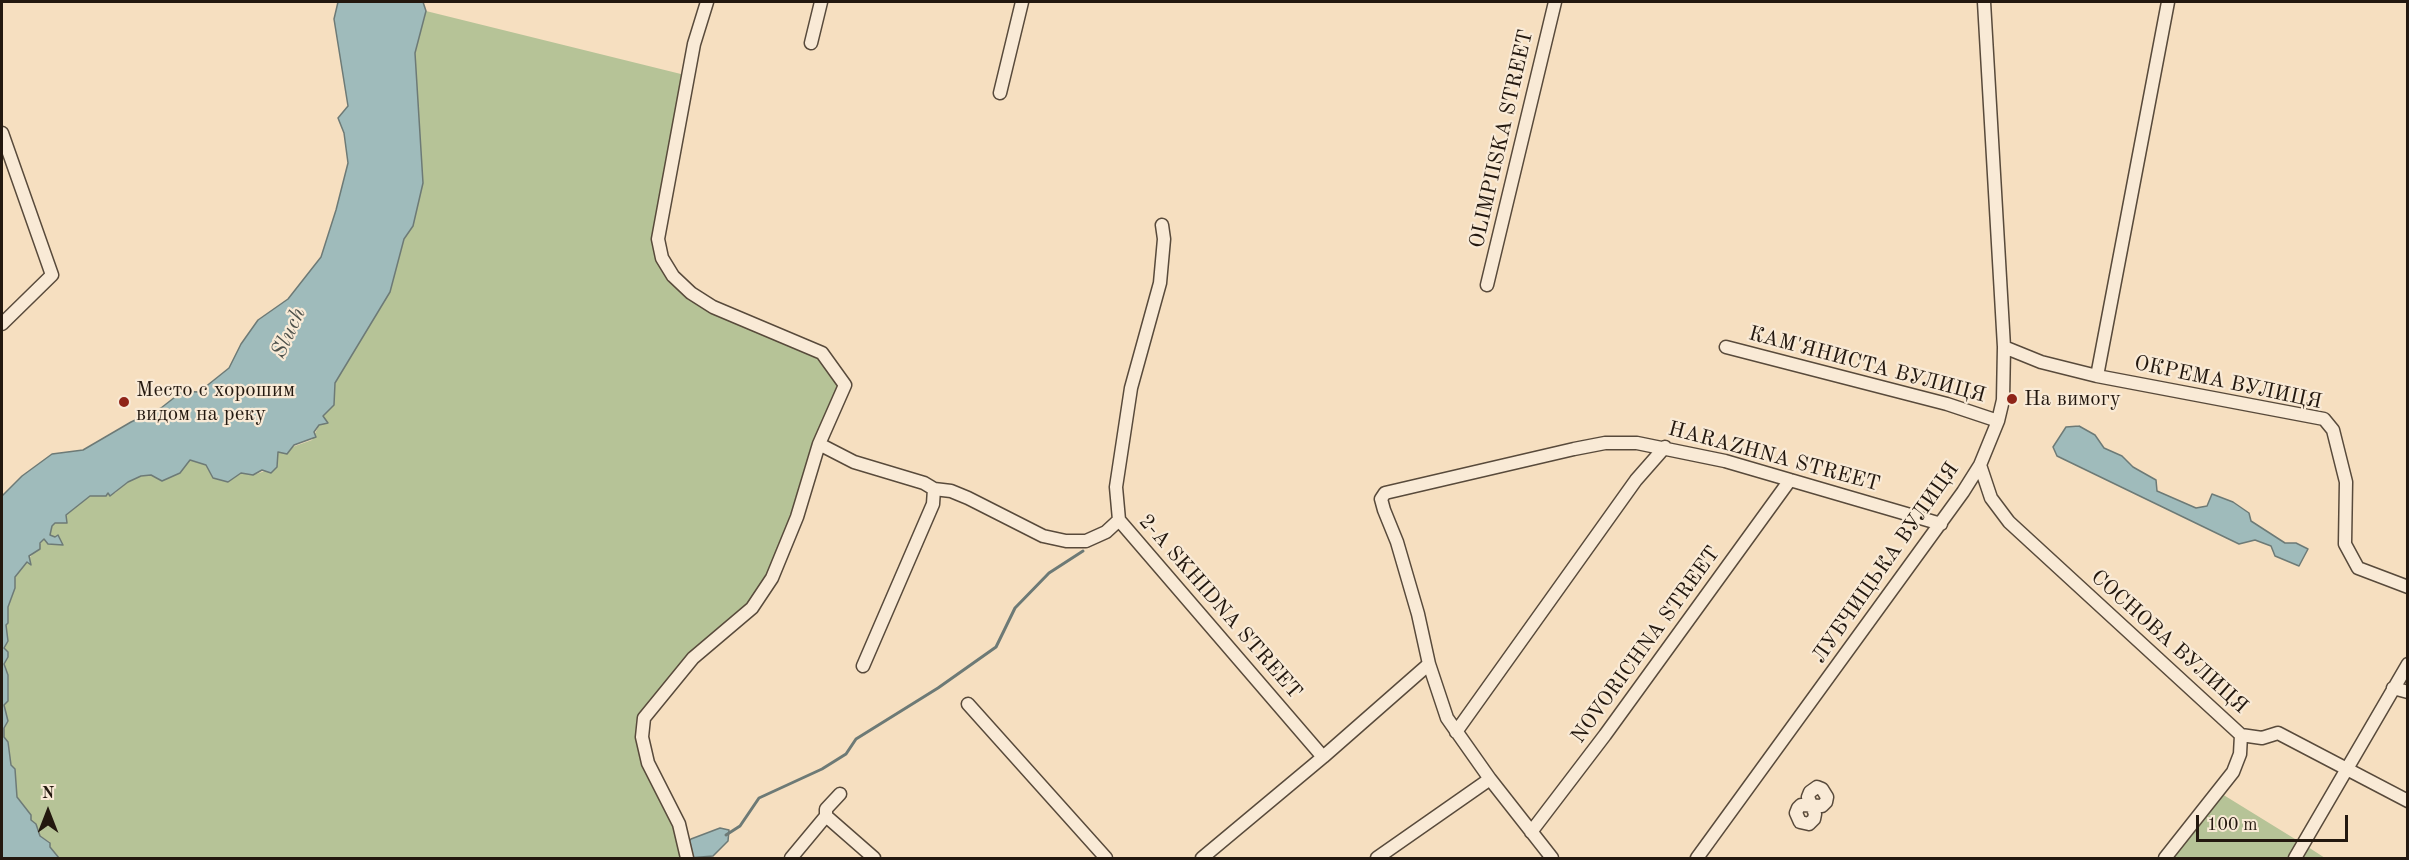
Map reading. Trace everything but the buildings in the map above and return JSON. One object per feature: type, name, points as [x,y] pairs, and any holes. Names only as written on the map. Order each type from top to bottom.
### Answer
[{"type":"street","points":[[687,858],[679,824],[648,763],[642,737],[644,718],[693,658],[752,608],[772,578],[797,517],[819,444],[845,385],[822,353],[691,294],[673,276],[662,258],[658,239],[694,44],[707,2]]},
{"type":"street","points":[[811,43],[821,2]]},
{"type":"street","points":[[999,93],[1022,2]]},
{"type":"street","name":"OLIMPIISKA STREET","points":[[1487,285],[1555,2]]},
{"type":"street","name":"ЛУБЧИЦЬКА ВУЛИЦЯ","points":[[1697,858],[1941,524],[1980,465],[1998,421],[2003,400],[2004,347],[1984,2]]},
{"type":"street","points":[[2097,376],[2168,2]]},
{"type":"street","points":[[2,137],[52,275],[2,324]]},
{"type":"street","name":"2-A SKHIDNA STREET","points":[[1162,225],[1164,239],[1160,283],[1131,388],[1116,487],[1119,520],[1323,757]]},
{"type":"street","name":"КАМ'ЯНИСТА ВУЛИЦЯ","points":[[1726,347],[1947,404],[1998,421]]},
{"type":"street","name":"ОКРЕМА ВУЛИЦЯ","points":[[2004,347],[2041,362],[2097,376],[2324,419],[2333,430],[2346,482],[2345,544],[2358,568],[2408,586]]},
{"type":"street","name":"HARAZHNA STREET","points":[[1429,664],[1418,614],[1397,542],[1381,499],[1384,493],[1605,443],[1637,443],[1725,461],[1941,524]]},
{"type":"street","points":[[819,444],[854,462],[924,483],[934,489],[951,491],[1043,536],[1066,541],[1086,541],[1106,532],[1119,520]]},
{"type":"street","points":[[1456,732],[1636,480],[1665,447]]},
{"type":"street","name":"СОСНОВА ВУЛИЦЯ","points":[[1980,465],[1991,498],[2009,522],[2241,735],[2262,738],[2278,734],[2408,801]]},
{"type":"street","name":"NOVORICHNA STREET","points":[[1532,832],[1790,480]]},
{"type":"street","points":[[863,666],[933,504],[934,489]]},
{"type":"street","points":[[1202,858],[1323,757],[1429,664],[1440,700],[1456,732],[1552,858]]},
{"type":"street","points":[[2295,858],[2408,664]]},
{"type":"street","points":[[2393,688],[2408,692]]},
{"type":"street","points":[[968,704],[1106,858]]},
{"type":"street","points":[[2165,858],[2233,772],[2240,754],[2241,735]]},
{"type":"street","points":[[1377,858],[1490,779]]},
{"type":"street","points":[[791,858],[826,816],[826,809],[840,794]]},
{"type":"street","points":[[826,816],[874,858]]},
{"type":"green space","points":[[426,11],[689,76],[670,179],[662,258],[691,293],[822,353],[845,385],[797,517],[752,608],[655,702],[642,737],[687,858],[59,858],[50,847],[50,842],[40,836],[36,824],[31,820],[31,815],[17,797],[15,769],[11,765],[8,742],[4,737],[4,728],[8,721],[4,710],[8,675],[4,664],[8,657],[4,648],[8,607],[15,588],[15,577],[44,539],[49,544],[58,544],[55,537],[50,536],[52,526],[55,523],[67,523],[66,515],[90,496],[115,493],[128,482],[141,476],[180,473],[190,460],[206,465],[213,478],[225,480],[241,473],[253,475],[277,467],[278,452],[312,440],[325,412],[334,405],[335,383],[390,292],[404,239],[413,226],[418,116],[415,53]]},
{"type":"green space","points":[[2222,794],[2308,847],[2325,858],[2171,858]]},
{"type":"water","name":"Sluch","points":[[338,2],[423,2],[426,11],[415,53],[423,183],[413,226],[404,239],[390,292],[335,383],[334,405],[323,416],[328,423],[319,425],[314,432],[316,437],[294,445],[287,454],[278,452],[277,467],[271,473],[262,470],[253,475],[241,473],[228,482],[213,478],[206,465],[190,460],[180,473],[162,481],[151,475],[141,476],[128,482],[110,496],[108,493],[106,496],[90,496],[66,515],[67,523],[55,523],[52,526],[50,535],[55,537],[58,535],[63,545],[48,544],[44,539],[40,543],[40,549],[29,556],[31,565],[27,562],[15,577],[15,588],[8,607],[6,625],[8,641],[4,648],[8,652],[8,657],[4,664],[8,675],[8,701],[4,705],[8,721],[4,728],[4,737],[8,742],[11,765],[15,769],[17,797],[31,815],[31,820],[36,824],[40,836],[50,843],[50,847],[59,858],[2,858],[2,496],[22,476],[52,454],[83,450],[131,422],[161,408],[175,397],[176,391],[199,392],[229,368],[241,344],[258,320],[288,299],[321,257],[348,163],[344,133],[338,118],[348,106],[334,19]]},
{"type":"water","points":[[2079,426],[2095,435],[2104,448],[2122,456],[2133,467],[2156,480],[2157,491],[2196,508],[2207,506],[2212,494],[2233,502],[2249,513],[2251,521],[2285,543],[2296,543],[2308,549],[2299,566],[2275,556],[2271,546],[2255,540],[2239,544],[2057,456],[2053,447],[2066,427]]},
{"type":"water","points":[[720,828],[729,830],[728,841],[713,856],[689,858],[687,843],[691,839]]},
{"type":"waterway","points":[[726,835],[740,826],[759,798],[822,769],[846,754],[856,739],[938,688],[996,647],[1015,608],[1049,573],[1083,551]]},
{"type":"place","name":"На вимогу","points":[[2012,399]]},
{"type":"place","name":"Место с хорошим видом на реку","points":[[124,402]]}]
